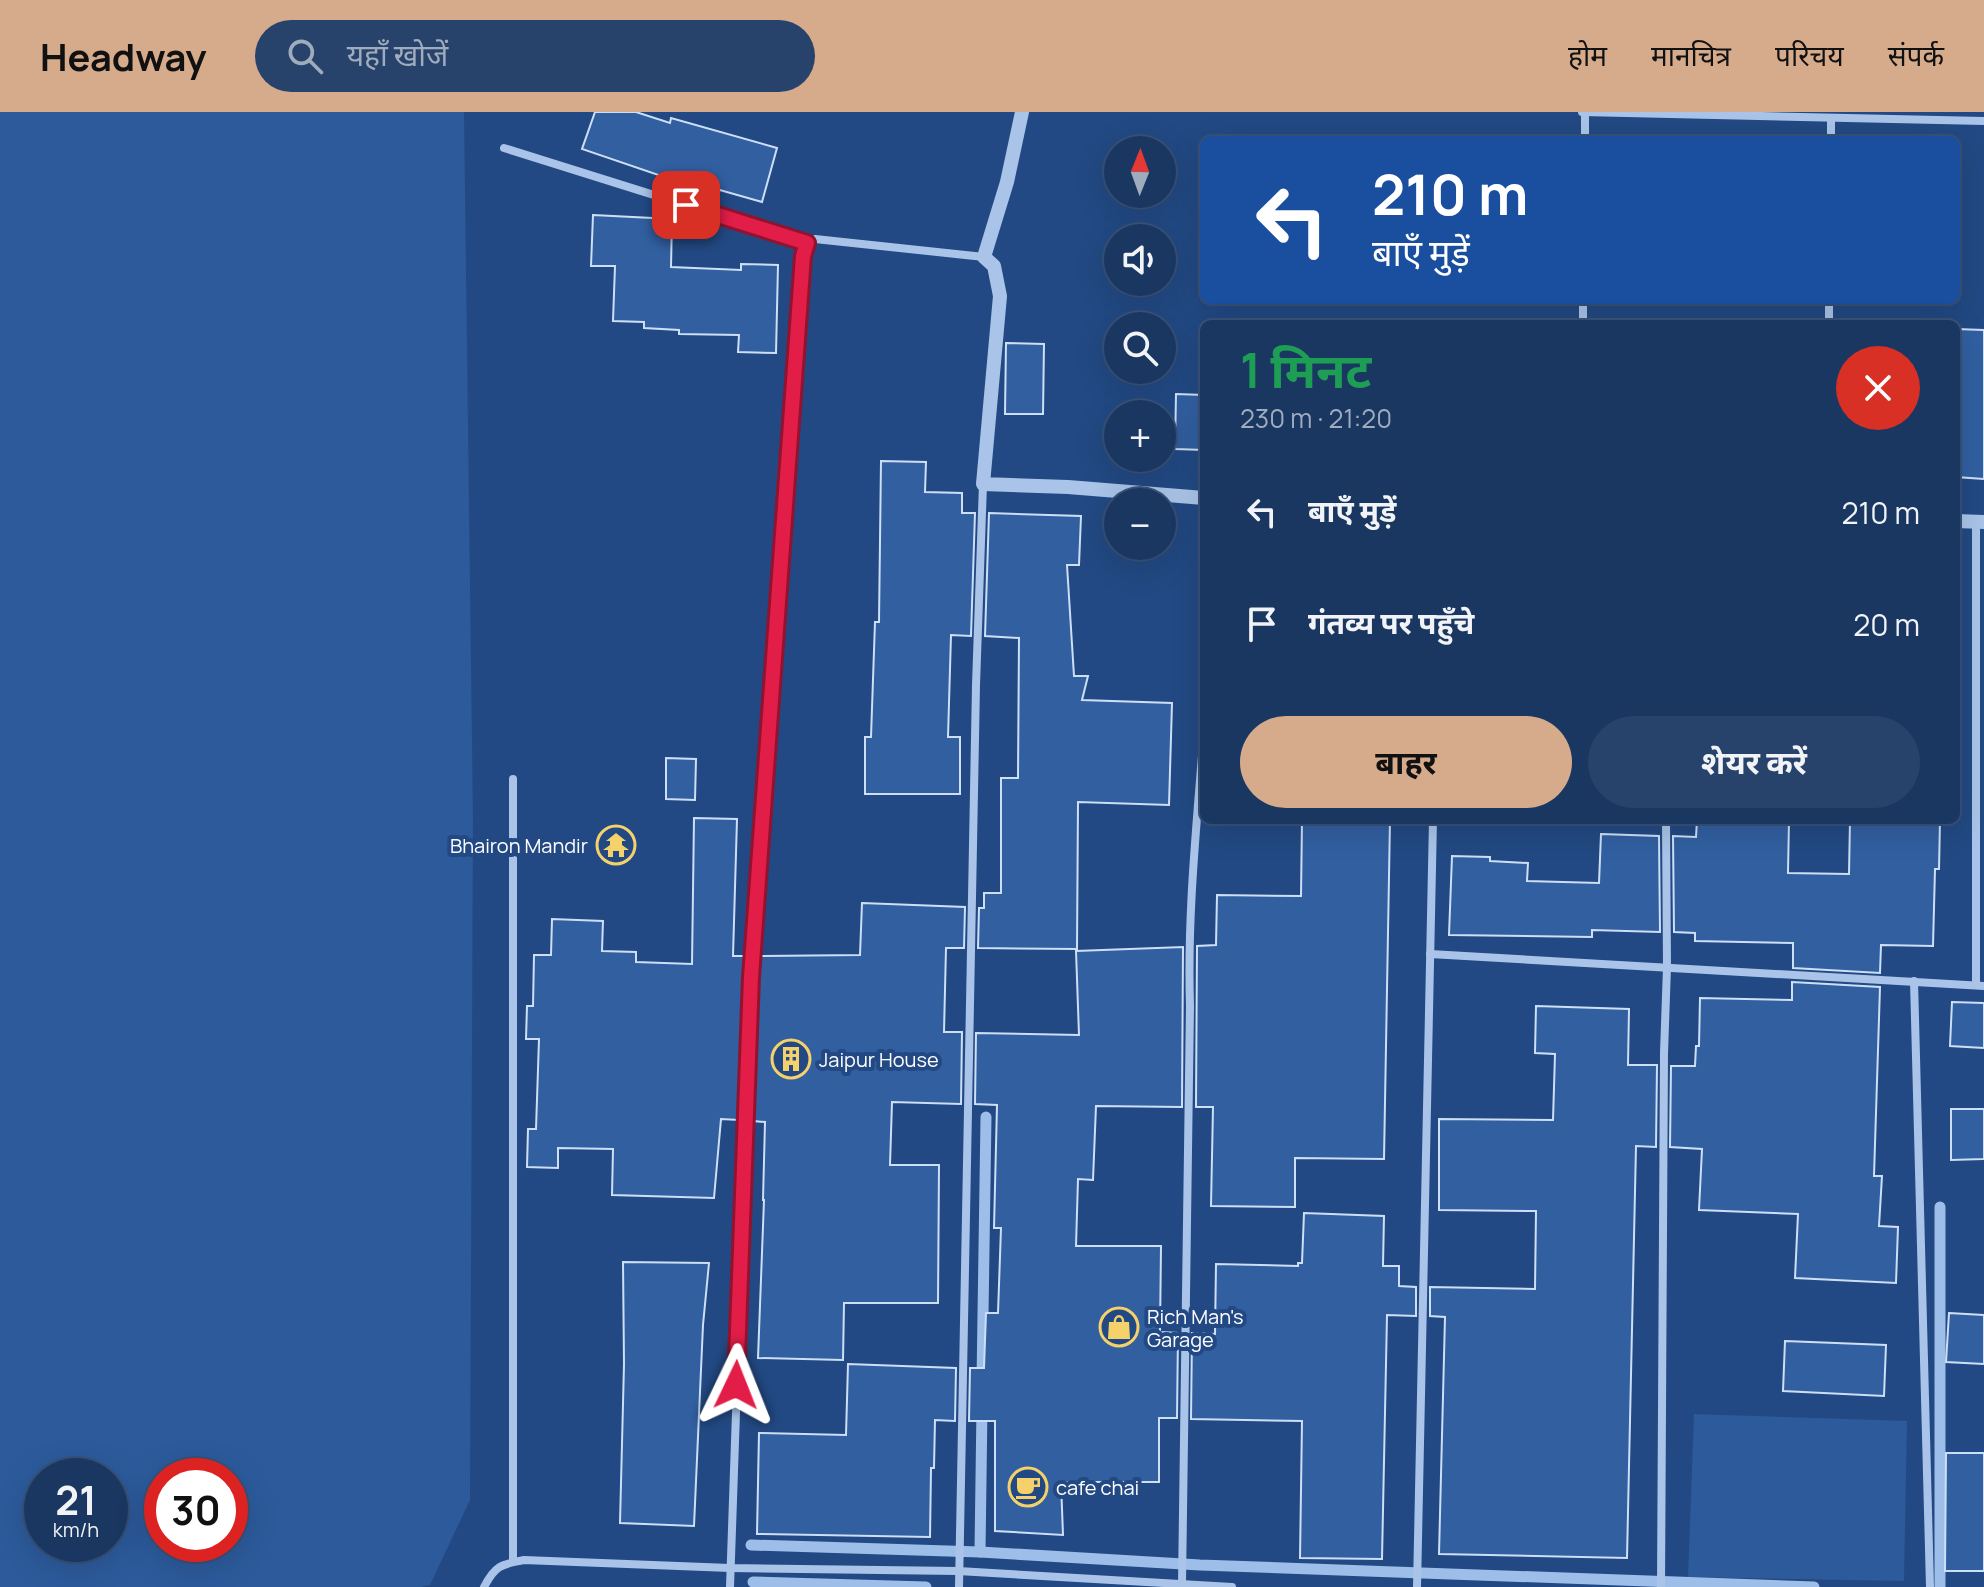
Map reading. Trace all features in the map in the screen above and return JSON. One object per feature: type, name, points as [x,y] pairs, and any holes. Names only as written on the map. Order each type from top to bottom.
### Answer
[{"type":"street","points":[[984,257],[1007,182],[1022,112]]},
{"type":"street","points":[[1585,136],[1583,112],[1984,121]]},
{"type":"street","points":[[1831,119],[1831,136]]},
{"type":"street","points":[[504,148],[807,243],[815,239],[972,254],[984,257],[994,266],[1000,296],[983,484],[959,1587]]},
{"type":"street","points":[[730,1587],[751,977],[803,256],[807,243]]},
{"type":"street","points":[[983,484],[1200,498]]},
{"type":"street","points":[[1430,954],[1980,986],[1980,522],[1960,521]]},
{"type":"street","points":[[513,779],[513,1562]]},
{"type":"street","points":[[1182,1584],[1189,974],[1200,786]]},
{"type":"street","points":[[1417,1587],[1433,824]]},
{"type":"street","points":[[1661,1587],[1666,824]]},
{"type":"street","points":[[1914,981],[1930,1587]]},
{"type":"street","points":[[484,1587],[493,1571],[503,1564],[524,1560],[730,1568],[958,1569],[1232,1587]]},
{"type":"shaded area","points":[[0,112],[464,112],[473,819],[470,1500],[430,1585],[0,1587]]},
{"type":"shaded area","points":[[1694,1414],[1907,1421],[1904,1581],[1688,1577]]},
{"type":"building","points":[[595,112],[636,112],[670,123],[671,118],[777,148],[762,202],[674,177],[673,180],[582,149]]},
{"type":"building","points":[[593,215],[672,219],[671,267],[741,270],[741,264],[778,265],[776,353],[738,352],[739,335],[679,334],[679,330],[644,328],[644,322],[613,321],[615,266],[591,266]]},
{"type":"building","points":[[1960,329],[1984,330],[1984,479],[1960,477]]},
{"type":"building","points":[[1006,343],[1044,344],[1043,414],[1005,414]]},
{"type":"building","points":[[1176,394],[1200,395],[1200,450],[1176,449]]},
{"type":"building","points":[[881,461],[926,462],[925,492],[962,493],[962,513],[975,513],[971,636],[951,635],[948,737],[960,737],[960,794],[865,794],[865,737],[871,737],[875,622],[879,622]]},
{"type":"building","points":[[989,513],[1081,516],[1079,565],[1067,565],[1074,676],[1088,676],[1082,700],[1172,703],[1169,805],[1078,802],[1077,949],[978,948],[979,908],[984,908],[984,893],[1001,893],[1001,778],[1018,778],[1019,638],[985,636]]},
{"type":"building","points":[[666,758],[696,759],[695,800],[666,799]]},
{"type":"building","points":[[694,818],[737,819],[733,956],[746,956],[739,1120],[721,1119],[714,1198],[612,1195],[613,1149],[558,1148],[558,1168],[527,1167],[528,1129],[536,1129],[539,1039],[526,1039],[527,1006],[533,1006],[534,955],[551,955],[552,919],[603,921],[602,951],[636,952],[636,962],[692,964]]},
{"type":"building","points":[[1302,824],[1390,824],[1384,1159],[1295,1158],[1295,1207],[1211,1206],[1213,1107],[1196,1107],[1197,946],[1216,945],[1217,895],[1301,896]]},
{"type":"building","points":[[1697,824],[1789,824],[1788,873],[1849,874],[1850,824],[1940,824],[1933,946],[1881,945],[1880,973],[1793,968],[1793,943],[1695,941],[1695,933],[1674,932],[1673,836],[1696,837]]},
{"type":"building","points":[[1601,834],[1659,836],[1660,932],[1592,930],[1592,937],[1449,935],[1452,856],[1490,857],[1490,861],[1528,863],[1527,881],[1599,883]]},
{"type":"building","points":[[862,903],[965,907],[964,948],[946,948],[944,1032],[962,1032],[961,1104],[892,1102],[890,1165],[939,1165],[938,1303],[844,1303],[843,1360],[758,1358],[765,1122],[753,1121],[760,956],[860,955]]},
{"type":"building","points":[[1183,947],[1182,1107],[1096,1106],[1093,1180],[1078,1179],[1076,1246],[1161,1246],[1160,1332],[1178,1333],[1177,1418],[1159,1418],[1159,1482],[1061,1482],[1063,1535],[995,1531],[995,1421],[969,1421],[970,1368],[984,1368],[986,1313],[998,1313],[1001,1228],[994,1228],[997,1105],[975,1104],[976,1033],[1079,1035],[1076,951]]},
{"type":"building","points":[[1792,982],[1880,987],[1874,1176],[1882,1176],[1879,1226],[1898,1227],[1896,1283],[1795,1278],[1798,1214],[1699,1210],[1702,1149],[1670,1147],[1671,1066],[1695,1066],[1696,1046],[1699,1046],[1700,998],[1792,1000]]},
{"type":"building","points":[[1952,1002],[1984,1003],[1984,1048],[1950,1046]]},
{"type":"building","points":[[1536,1006],[1629,1009],[1628,1065],[1657,1065],[1656,1147],[1636,1146],[1627,1558],[1439,1554],[1445,1317],[1430,1316],[1430,1287],[1535,1289],[1536,1211],[1439,1210],[1439,1119],[1553,1120],[1555,1054],[1535,1053]]},
{"type":"building","points":[[1951,1109],[1984,1109],[1984,1159],[1951,1160]]},
{"type":"building","points":[[1304,1213],[1384,1216],[1383,1266],[1399,1266],[1399,1286],[1416,1287],[1416,1316],[1387,1315],[1382,1559],[1300,1558],[1302,1421],[1191,1419],[1192,1333],[1215,1334],[1216,1264],[1298,1266],[1302,1263]]},
{"type":"building","points":[[623,1262],[709,1263],[703,1325],[694,1526],[620,1523]]},
{"type":"building","points":[[1949,1313],[1984,1315],[1984,1364],[1946,1362]]},
{"type":"building","points":[[1785,1341],[1886,1345],[1884,1396],[1783,1391]]},
{"type":"building","points":[[848,1364],[956,1368],[955,1421],[935,1420],[930,1537],[757,1534],[759,1433],[846,1435]]},
{"type":"building","points":[[1946,1453],[1984,1453],[1984,1571],[1945,1571]]},
{"type":"waterway","points":[[982,1381],[986,1117]]},
{"type":"waterway","points":[[1940,1207],[1940,1587]]},
{"type":"waterway","points":[[980,1552],[982,1406]]},
{"type":"waterway","points":[[751,1545],[1814,1587]]},
{"type":"waterway","points":[[753,1582],[926,1587]]},
{"type":"place","name":"Bhairon Mandir","points":[[616,845]]},
{"type":"place","name":"Jaipur House","points":[[791,1059]]},
{"type":"place","name":"Rich Man's Garage","points":[[1119,1327]]},
{"type":"place","name":"cafe chai","points":[[1028,1487]]},
{"type":"route","points":[[686,205],[807,243],[803,256],[751,977],[736,1385]]}]
